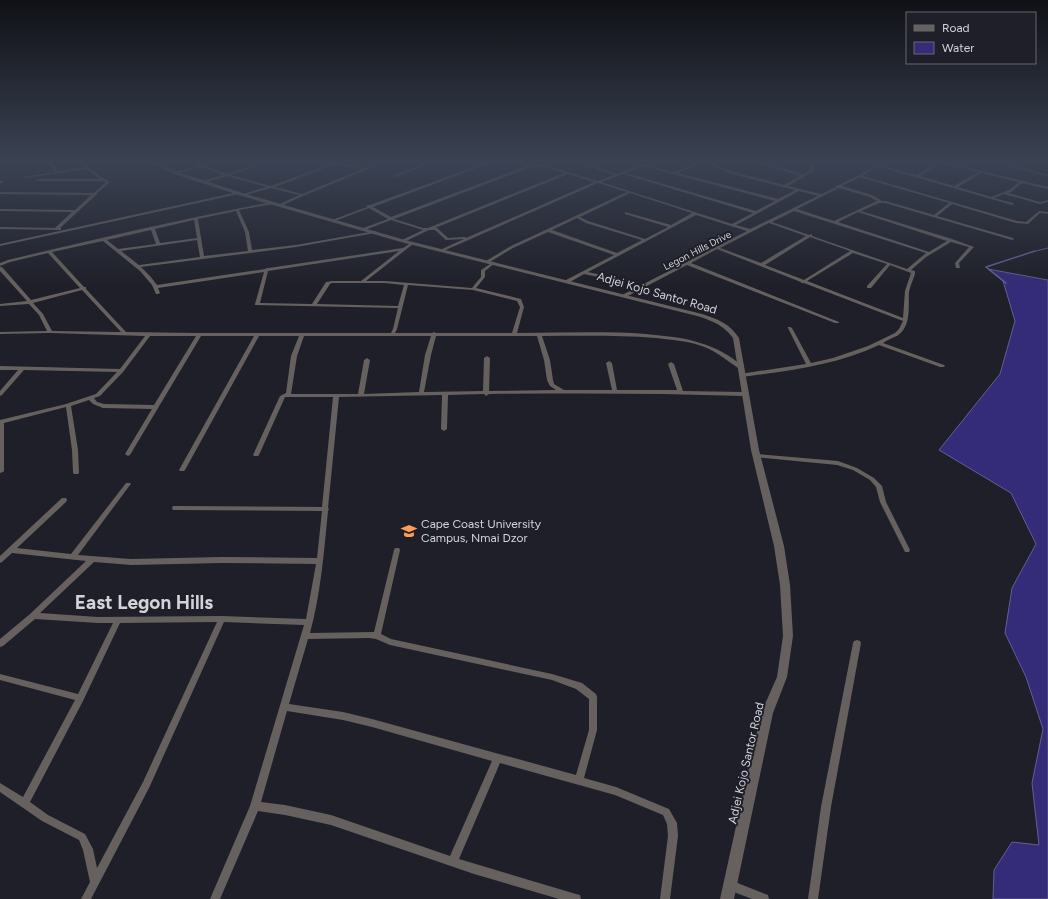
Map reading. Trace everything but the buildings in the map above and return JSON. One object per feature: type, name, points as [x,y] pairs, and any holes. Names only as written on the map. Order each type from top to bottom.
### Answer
[{"type":"street","points":[[57,228],[84,204]]},
{"type":"street","points":[[0,245],[194,204]]},
{"type":"street","points":[[50,332],[42,314],[8,278],[0,266],[9,262],[103,239],[267,204]]},
{"type":"street","name":"Adjei Kojo Santor Road","points":[[275,204],[375,232],[404,245],[412,243],[675,308],[715,321],[727,327],[736,338],[744,394],[757,456],[779,546],[785,585],[788,636],[782,677],[767,713],[727,899]]},
{"type":"street","points":[[280,206],[284,204]]},
{"type":"street","points":[[334,220],[374,204]]},
{"type":"street","points":[[364,229],[433,204]]},
{"type":"street","points":[[362,282],[404,245],[429,229],[491,204]]},
{"type":"street","points":[[441,250],[546,204]]},
{"type":"street","points":[[473,289],[483,277],[483,271],[490,262],[512,247],[605,204]]},
{"type":"street","points":[[668,204],[751,231]]},
{"type":"street","points":[[728,204],[755,212]]},
{"type":"street","points":[[733,225],[770,204]]},
{"type":"street","name":"Legon Hills Drive","points":[[624,296],[803,204]]},
{"type":"street","points":[[835,222],[872,204]]},
{"type":"street","points":[[889,204],[935,216],[1012,240]]},
{"type":"street","points":[[935,216],[950,204]]},
{"type":"street","points":[[954,204],[1022,223],[1027,223],[1039,212],[1048,214]]},
{"type":"street","points":[[368,206],[379,211],[391,220],[429,229],[436,229],[447,239],[449,246]]},
{"type":"street","points":[[793,209],[929,253]]},
{"type":"street","points":[[0,210],[76,211]]},
{"type":"street","points":[[237,210],[247,232],[250,252]]},
{"type":"street","points":[[858,211],[972,247],[957,263],[958,267]]},
{"type":"street","points":[[626,212],[670,226]]},
{"type":"street","points":[[568,281],[696,213]]},
{"type":"street","points":[[577,217],[598,226],[645,240]]},
{"type":"street","points":[[196,219],[202,258]]},
{"type":"street","points":[[742,375],[826,361],[879,343],[898,333],[902,329],[907,313],[908,287],[914,273],[811,235],[769,222]]},
{"type":"street","points":[[0,228],[57,228],[66,231]]},
{"type":"street","points":[[153,229],[158,244]]},
{"type":"street","points":[[548,230],[617,255]]},
{"type":"street","points":[[138,266],[250,252],[375,232]]},
{"type":"street","points":[[761,265],[811,235]]},
{"type":"street","points":[[447,239],[466,238]]},
{"type":"street","points":[[103,239],[138,266],[158,293]]},
{"type":"street","points":[[116,250],[199,239]]},
{"type":"street","points":[[908,270],[929,253],[951,240]]},
{"type":"street","points":[[155,287],[404,245]]},
{"type":"street","points":[[717,248],[905,320]]},
{"type":"street","points":[[803,282],[853,251]]},
{"type":"street","points":[[50,252],[124,334]]},
{"type":"street","points":[[687,263],[837,322]]},
{"type":"street","points":[[869,287],[889,264]]},
{"type":"street","points":[[267,269],[262,282],[257,304],[400,307]]},
{"type":"street","points":[[584,273],[617,280]]},
{"type":"street","points":[[1,279],[8,278]]},
{"type":"street","points":[[314,305],[330,282],[406,284],[473,289],[519,300],[522,307],[514,334]]},
{"type":"street","points":[[393,333],[406,284]]},
{"type":"street","points":[[0,305],[30,302],[84,288]]},
{"type":"street","points":[[790,328],[809,364]]},
{"type":"street","points":[[0,333],[50,332],[180,335],[393,333],[619,334],[691,342],[714,350],[740,367]]},
{"type":"street","points":[[421,394],[428,355],[434,333]]},
{"type":"street","points":[[1,472],[1,422],[68,405],[91,398],[102,392],[149,334]]},
{"type":"street","points":[[128,454],[200,334]]},
{"type":"street","points":[[288,395],[294,356],[302,334]]},
{"type":"street","points":[[539,334],[543,344],[552,385],[563,392]]},
{"type":"street","points":[[174,341],[180,335]]},
{"type":"street","points":[[182,470],[257,335]]},
{"type":"street","points":[[879,343],[942,366]]},
{"type":"street","points":[[486,358],[486,394]]},
{"type":"street","points":[[361,396],[367,360]]},
{"type":"street","points":[[609,362],[616,391]]},
{"type":"street","points":[[672,364],[680,391]]},
{"type":"street","points":[[0,368],[121,370]]},
{"type":"street","points":[[0,394],[22,369]]},
{"type":"street","points":[[256,454],[283,396],[288,395],[361,396],[616,391],[680,391],[744,394]]},
{"type":"street","points":[[444,429],[445,394]]},
{"type":"street","points":[[215,899],[255,806],[306,636],[320,562],[336,396]]},
{"type":"street","points":[[91,398],[95,403],[103,406],[156,408]]},
{"type":"street","points":[[68,405],[75,450],[76,473]]},
{"type":"street","points":[[757,456],[838,463],[855,469],[872,479],[879,486],[884,505],[907,550]]},
{"type":"street","points":[[73,557],[128,484]]},
{"type":"street","points":[[1,557],[11,550],[64,500]]},
{"type":"street","points":[[175,508],[326,509]]},
{"type":"street","points":[[11,550],[131,562],[222,560],[320,562]]},
{"type":"street","points":[[377,636],[397,550]]},
{"type":"street","points":[[0,644],[33,616],[92,559]]},
{"type":"street","points":[[33,616],[118,620],[222,619],[309,622]]},
{"type":"street","points":[[86,899],[146,785],[222,619]]},
{"type":"street","points":[[25,803],[80,698],[118,620]]},
{"type":"street","points":[[306,636],[377,636],[390,642],[552,677],[579,686],[593,697],[593,730],[579,780]]},
{"type":"street","points":[[813,899],[826,807],[857,643]]},
{"type":"street","points":[[0,677],[80,698]]},
{"type":"street","points":[[285,707],[343,716],[372,723],[579,780],[616,791],[666,812],[672,823],[673,836],[665,899]]},
{"type":"street","points":[[453,861],[498,758]]},
{"type":"street","points":[[0,787],[45,818],[82,837],[88,849],[95,883]]},
{"type":"street","points":[[255,806],[285,810],[331,820],[552,895],[576,899]]},
{"type":"street","points":[[730,885],[764,899]]},
{"type":"water","points":[[988,269],[1048,280],[1048,899],[993,899],[994,870],[1012,842],[1039,845],[1032,783],[1043,729],[1026,677],[1005,633],[1012,588],[1036,544],[1011,493],[939,450],[1000,374],[1015,321],[1003,281]]},
{"type":"waterway","points":[[1032,252],[1048,248]]},
{"type":"waterway","points":[[1006,283],[986,267],[1035,251]]},
{"type":"place","name":"Cape Coast University Campus, Nmai Dzor","points":[[409,531]]},
{"type":"district","name":"East Legon Hills","points":[[144,602]]}]
